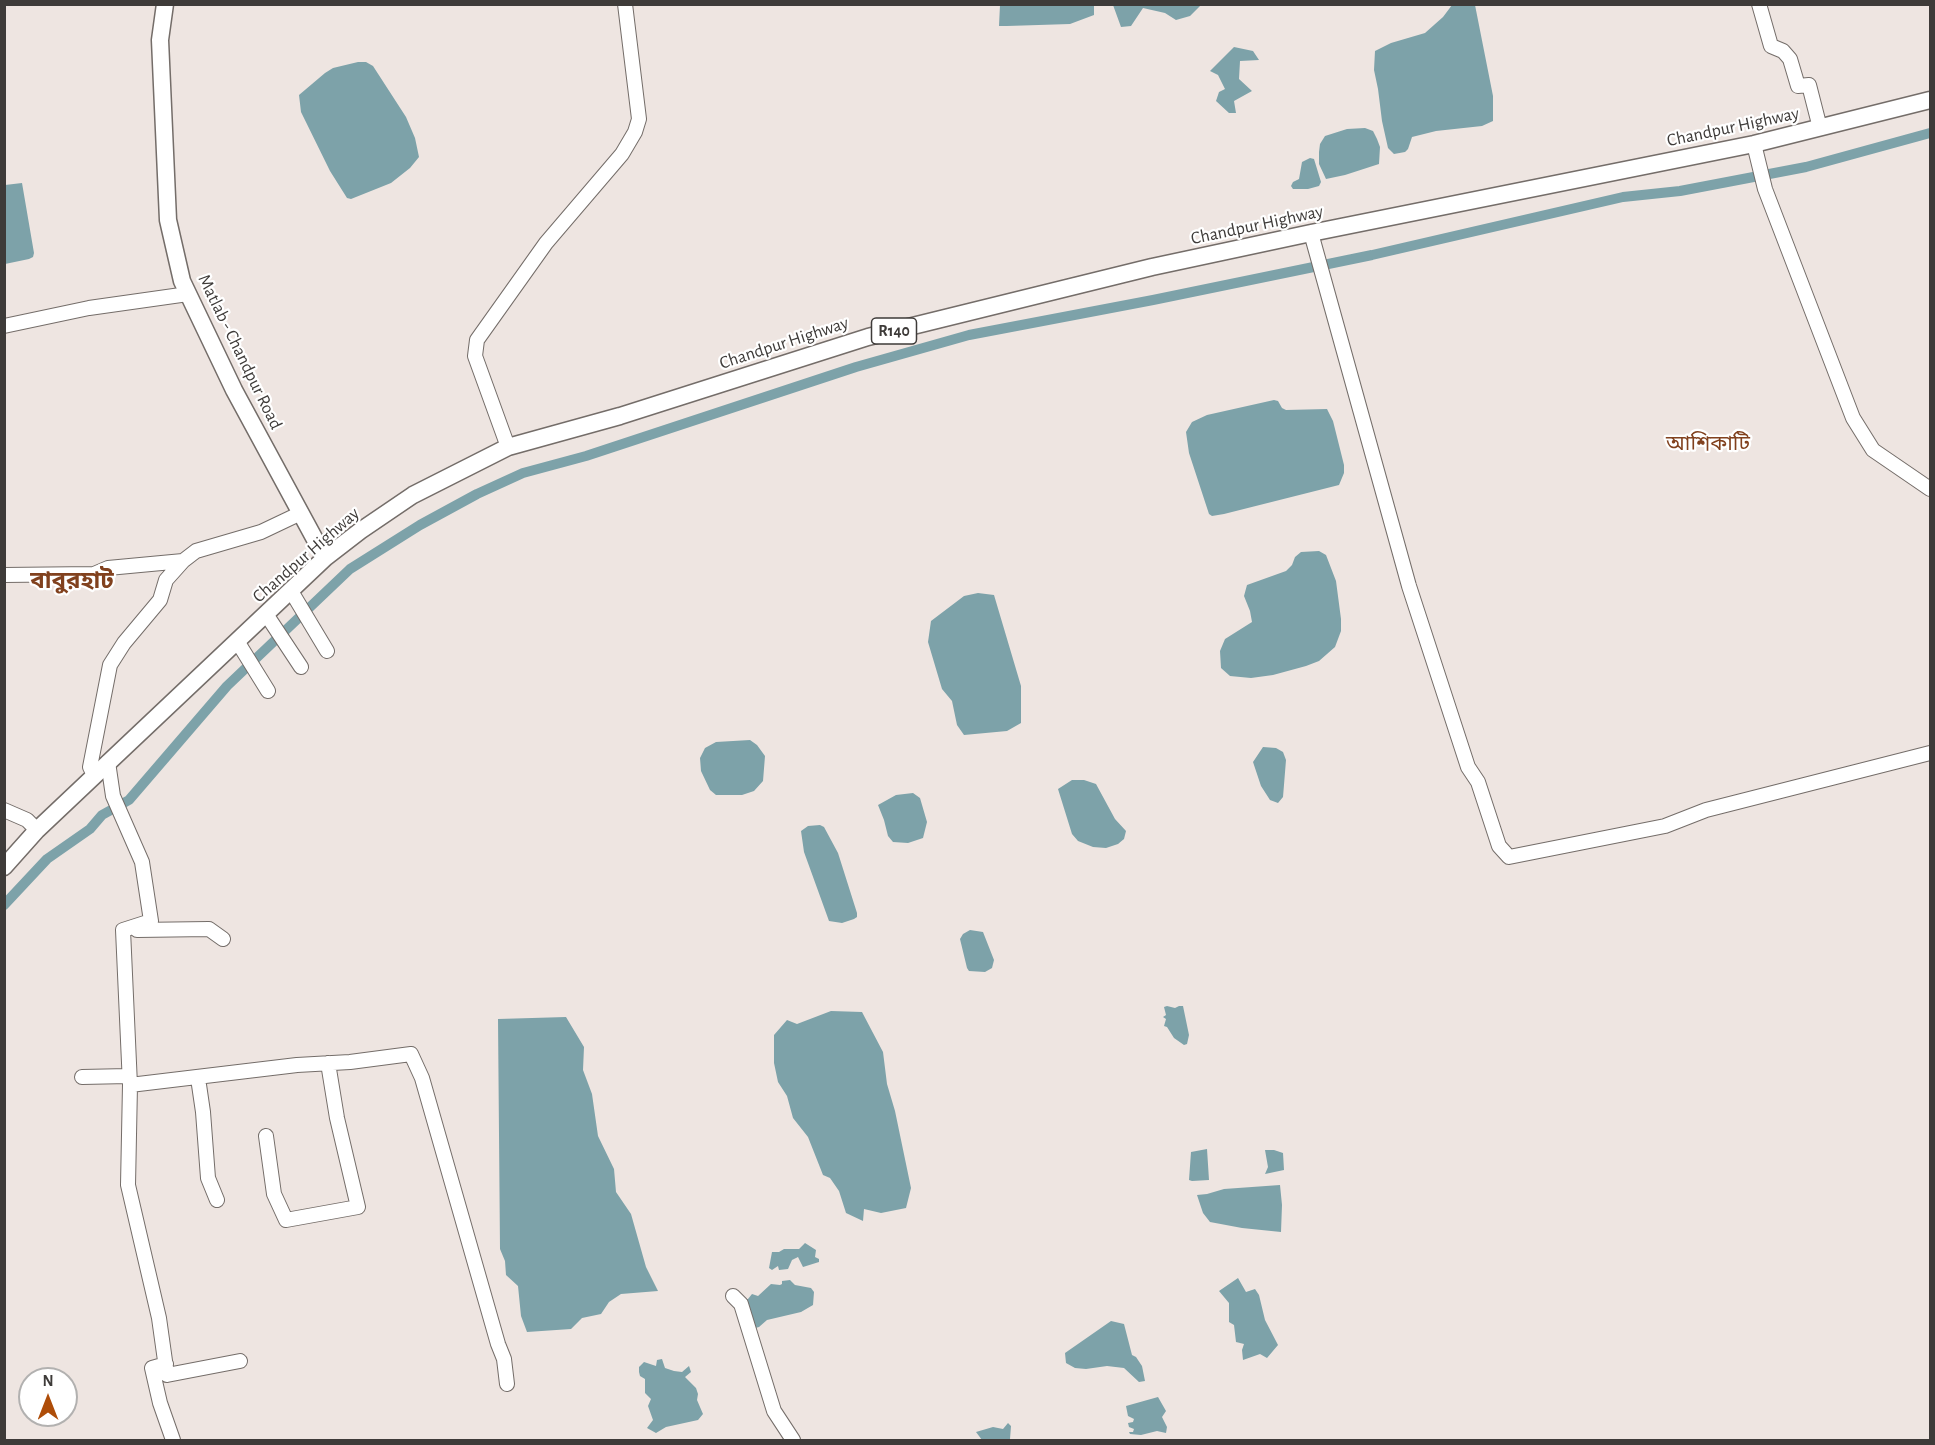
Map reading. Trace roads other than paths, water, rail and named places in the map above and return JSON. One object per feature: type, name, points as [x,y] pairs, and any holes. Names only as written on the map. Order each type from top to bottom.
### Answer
[{"type":"main road","name":"Matlab - Chandpur Road","points":[[165,4],[160,40],[168,220],[182,281],[234,390],[325,558]]},
{"type":"main road","name":"Chandpur Highway","points":[[4,867],[37,830],[325,558],[413,495],[508,447],[620,416],[868,337],[1152,267],[1313,239],[1757,151],[1820,129],[1930,100]]},
{"type":"street","points":[[508,447],[475,356],[477,340],[546,243],[622,154],[635,132],[639,119],[625,4]]},
{"type":"street","points":[[1759,4],[1771,46],[1783,51],[1790,58],[1798,86],[1809,85],[1820,129]]},
{"type":"street","points":[[1757,151],[1765,189],[1853,418],[1873,450],[1930,489]]},
{"type":"street","points":[[1313,239],[1409,586],[1468,767],[1478,782],[1499,846],[1509,857],[1665,825],[1706,810],[1930,753]]},
{"type":"street","points":[[4,326],[89,308],[188,294]]},
{"type":"street","points":[[94,776],[90,767],[110,664],[124,643],[160,600],[166,580],[183,561],[196,551],[261,532],[301,513]]},
{"type":"street","points":[[4,575],[93,574],[108,568],[183,561]]},
{"type":"street","points":[[291,591],[327,651]]},
{"type":"street","points":[[266,614],[301,667]]},
{"type":"street","points":[[237,641],[268,690]]},
{"type":"street","points":[[108,762],[113,796],[142,862],[151,921],[123,930]]},
{"type":"street","points":[[4,810],[27,820],[37,830]]},
{"type":"street","points":[[123,930],[209,929],[223,939]]},
{"type":"street","points":[[123,930],[129,1081],[129,1185],[159,1318],[167,1375],[240,1361]]},
{"type":"street","points":[[82,1077],[129,1081],[198,1078],[297,1065],[411,1054],[422,1078],[504,1359],[507,1384]]},
{"type":"street","points":[[266,1136],[274,1194],[286,1220],[358,1207],[337,1118],[328,1063]]},
{"type":"street","points":[[198,1078],[208,1178],[217,1200]]},
{"type":"street","points":[[733,1296],[741,1304],[774,1411],[794,1440]]},
{"type":"street","points":[[166,1364],[152,1368],[160,1404],[173,1440]]},
{"type":"water","points":[[1000,4],[1094,5],[1094,15],[1070,24],[999,26]]},
{"type":"water","points":[[1113,5],[1201,5],[1190,16],[1176,20],[1165,13],[1143,8],[1131,26],[1121,27]]},
{"type":"water","points":[[1452,5],[1475,5],[1493,96],[1493,121],[1482,126],[1436,131],[1412,137],[1405,152],[1394,154],[1388,148],[1382,121],[1374,70],[1375,51],[1391,43],[1425,33],[1443,17]]},
{"type":"water","points":[[1234,47],[1253,51],[1259,60],[1240,61],[1239,79],[1252,91],[1234,101],[1236,113],[1229,113],[1216,101],[1219,92],[1225,89],[1218,75],[1210,71]]},
{"type":"water","points":[[366,62],[373,66],[406,117],[415,138],[419,157],[410,168],[391,183],[351,199],[347,198],[330,171],[301,112],[299,95],[333,68]]},
{"type":"water","points":[[1365,128],[1373,131],[1377,139],[1380,147],[1379,164],[1326,179],[1319,164],[1320,144],[1325,136],[1347,129]]},
{"type":"water","points":[[1310,158],[1314,159],[1321,182],[1319,186],[1293,189],[1291,186],[1299,179],[1302,162]]},
{"type":"water","points":[[22,183],[34,253],[29,259],[5,264],[5,185]]},
{"type":"water","points":[[1274,400],[1286,410],[1327,409],[1333,421],[1344,465],[1344,473],[1339,485],[1212,516],[1209,514],[1189,453],[1186,432],[1192,422],[1207,415]]},
{"type":"water","points":[[1319,551],[1326,555],[1336,581],[1341,631],[1335,647],[1319,661],[1306,666],[1251,678],[1230,676],[1221,668],[1220,651],[1225,639],[1252,622],[1244,596],[1247,585],[1286,571],[1301,552]]},
{"type":"water","points":[[978,593],[994,595],[1021,686],[1021,723],[1007,731],[964,735],[957,725],[952,701],[942,689],[928,642],[931,621],[964,596]]},
{"type":"water","points":[[750,740],[765,756],[763,781],[754,791],[742,795],[716,795],[710,790],[701,771],[700,758],[705,748],[716,742]]},
{"type":"water","points":[[1263,747],[1276,748],[1283,752],[1286,760],[1283,797],[1278,803],[1270,800],[1261,786],[1253,762]]},
{"type":"water","points":[[1072,780],[1084,780],[1096,784],[1115,819],[1126,831],[1124,839],[1118,844],[1106,848],[1093,847],[1078,841],[1072,834],[1058,789]]},
{"type":"water","points":[[913,793],[920,798],[927,822],[923,838],[908,843],[893,842],[888,836],[878,805],[896,795]]},
{"type":"water","points":[[808,826],[824,827],[838,853],[857,913],[854,919],[842,923],[829,921],[804,852],[801,831]]},
{"type":"water","points":[[970,930],[983,932],[994,960],[992,968],[985,972],[969,971],[967,968],[960,939]]},
{"type":"water","points":[[1183,1006],[1189,1035],[1187,1044],[1184,1045],[1174,1038],[1164,1026],[1166,1019],[1163,1017],[1166,1015],[1164,1007],[1175,1008]]},
{"type":"water","points":[[831,1011],[862,1012],[883,1052],[887,1084],[911,1188],[906,1208],[881,1213],[864,1209],[863,1221],[846,1213],[839,1191],[830,1178],[823,1175],[808,1137],[793,1118],[787,1096],[778,1082],[774,1063],[774,1035],[787,1020],[797,1024]]},
{"type":"water","points":[[566,1017],[584,1047],[583,1070],[592,1094],[598,1136],[614,1169],[616,1192],[631,1214],[646,1267],[658,1291],[621,1294],[609,1302],[601,1314],[582,1318],[571,1329],[527,1332],[521,1316],[518,1286],[506,1275],[505,1261],[500,1249],[498,1019]]},
{"type":"water","points":[[1207,1149],[1209,1180],[1189,1180],[1191,1152]]},
{"type":"water","points":[[1265,1150],[1283,1153],[1284,1170],[1265,1174],[1268,1167]]},
{"type":"water","points":[[1280,1185],[1281,1232],[1210,1222],[1203,1213],[1197,1195],[1224,1189]]},
{"type":"water","points":[[805,1243],[816,1250],[815,1257],[819,1259],[819,1262],[803,1267],[798,1257],[792,1260],[788,1269],[779,1270],[778,1266],[772,1270],[769,1268],[772,1252],[799,1249]]},
{"type":"water","points":[[1238,1278],[1246,1292],[1255,1289],[1259,1295],[1265,1320],[1278,1345],[1267,1358],[1260,1354],[1243,1360],[1244,1344],[1236,1342],[1234,1325],[1229,1322],[1229,1303],[1219,1291]]},
{"type":"water","points":[[790,1280],[795,1285],[811,1288],[814,1292],[813,1305],[801,1312],[767,1320],[759,1327],[752,1329],[745,1299],[752,1294],[758,1296],[771,1284],[780,1285],[782,1281]]},
{"type":"water","points":[[1111,1321],[1124,1324],[1132,1355],[1142,1366],[1145,1381],[1139,1382],[1124,1368],[1107,1366],[1086,1369],[1075,1368],[1066,1363],[1065,1353]]},
{"type":"water","points":[[662,1359],[665,1368],[674,1371],[682,1372],[689,1366],[691,1372],[685,1377],[696,1388],[697,1400],[703,1414],[698,1420],[666,1427],[656,1433],[647,1428],[653,1420],[648,1406],[651,1399],[645,1393],[645,1379],[640,1376],[639,1367],[644,1362],[656,1366],[657,1360]]},
{"type":"water","points":[[1158,1397],[1166,1411],[1162,1417],[1167,1427],[1166,1433],[1157,1431],[1141,1435],[1130,1434],[1129,1432],[1133,1432],[1134,1429],[1129,1427],[1128,1423],[1133,1422],[1134,1419],[1128,1416],[1126,1406]]},
{"type":"water","points":[[1008,1423],[1011,1426],[1010,1439],[1013,1440],[982,1440],[976,1432],[993,1427],[1003,1429]]},
{"type":"waterway","points":[[4,905],[47,859],[90,829],[102,815],[129,800],[227,686],[350,569],[420,525],[477,494],[523,473],[586,456],[856,367],[969,335],[1372,255],[1623,197],[1680,191],[1806,167],[1930,133]]},
{"type":"district","name":"আশিকাটি","points":[[1708,444]]},
{"type":"district","name":"বাবুরহাট","points":[[72,581]]}]
